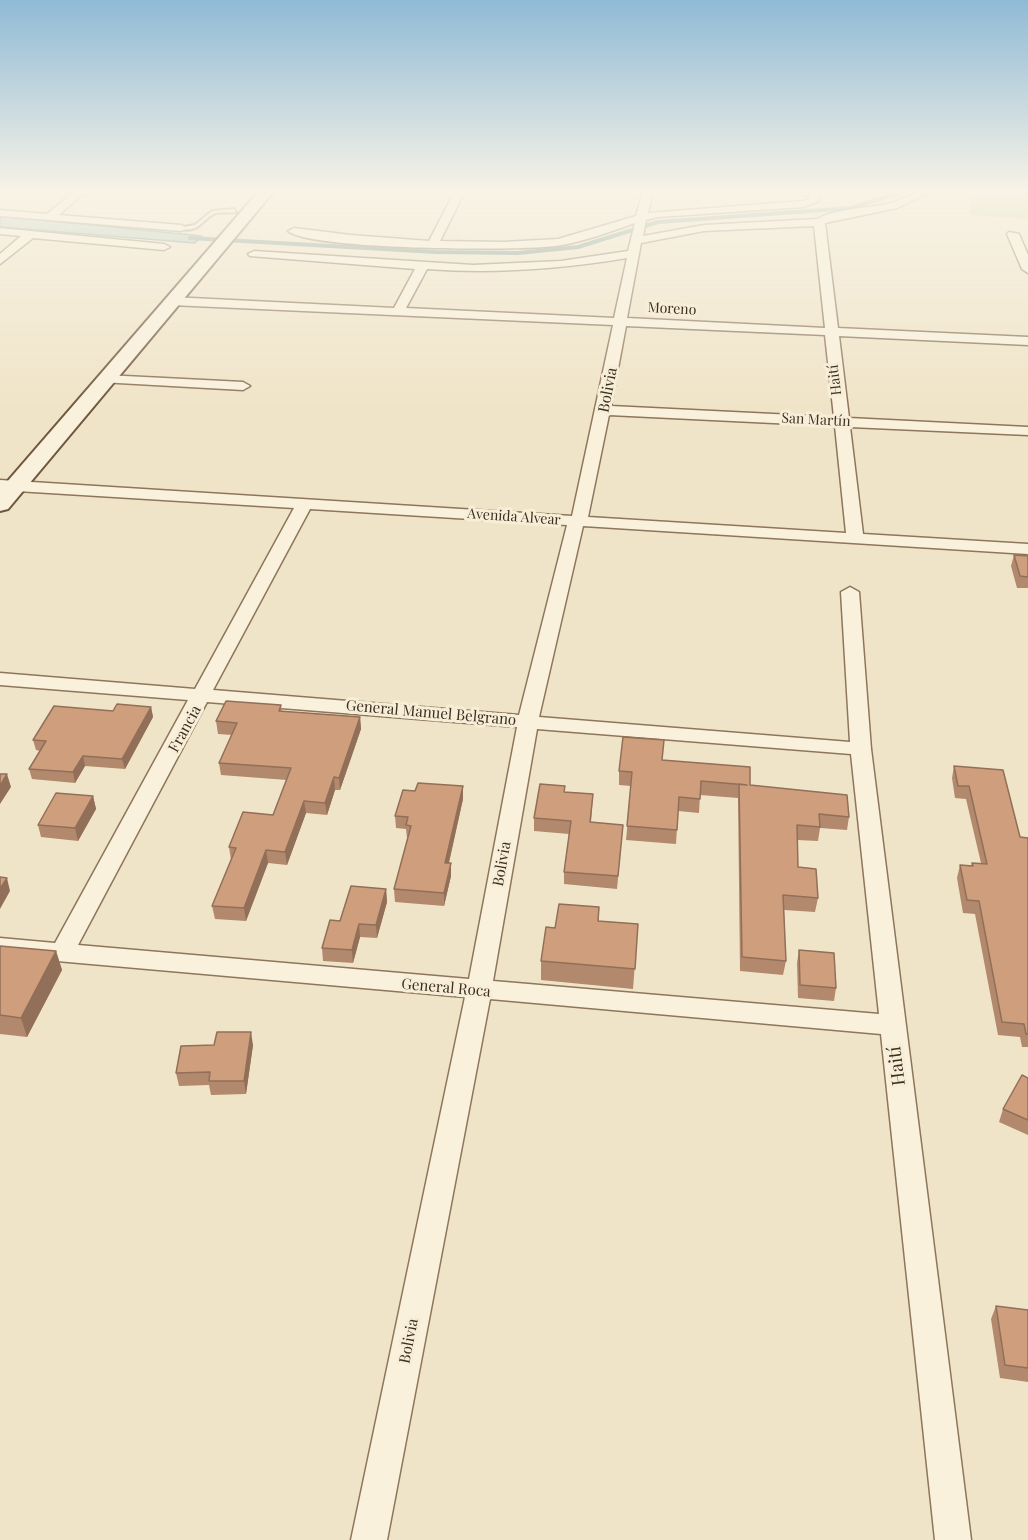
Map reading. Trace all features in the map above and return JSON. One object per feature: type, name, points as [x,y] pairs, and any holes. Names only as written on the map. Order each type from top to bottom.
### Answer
[{"type":"main road","points":[[0,504],[5,484],[198,263]]},
{"type":"main road","points":[[5,484],[105,379],[200,263]]},
{"type":"street","points":[[369,263],[474,269],[566,263]]},
{"type":"street","name":"Bolivia","points":[[369,1540],[479,991],[528,721],[574,528],[583,510],[632,263]]},
{"type":"street","name":"Haití","points":[[823,263],[855,538]]},
{"type":"street","points":[[398,312],[423,267]]},
{"type":"street","name":"Moreno","points":[[171,301],[1028,341]]},
{"type":"street","points":[[105,379],[243,386]]},
{"type":"street","name":"San Martín","points":[[604,410],[1028,431]]},
{"type":"street","name":"Avenida Alvear","points":[[5,484],[1028,549]]},
{"type":"street","name":"Francia","points":[[62,952],[204,695],[305,503]]},
{"type":"street","name":"Haití","points":[[850,592],[861,749],[953,1540]]},
{"type":"street","name":"General Manuel Belgrano","points":[[0,679],[861,749]]},
{"type":"street","name":"General Roca","points":[[0,947],[479,991],[892,1025]]},
{"type":"building","points":[[1014,555],[1028,556],[1028,577],[1020,576]]},
{"type":"building","points":[[226,701],[281,705],[279,711],[360,717],[339,778],[334,777],[325,803],[304,801],[285,852],[266,850],[244,908],[212,906],[236,848],[229,847],[243,812],[273,815],[291,768],[219,763],[237,723],[216,721]]},
{"type":"building","points":[[117,704],[151,707],[122,759],[83,756],[73,772],[29,769],[46,741],[33,740],[54,706],[113,711]]},
{"type":"building","points":[[623,737],[664,740],[662,760],[750,767],[750,785],[847,795],[849,817],[819,814],[820,827],[797,825],[798,867],[816,869],[818,898],[783,895],[786,961],[742,957],[739,784],[701,781],[700,799],[679,797],[677,830],[627,826],[632,772],[619,771]]},
{"type":"building","points":[[954,766],[1003,770],[1020,837],[1028,838],[1028,1034],[1026,1034],[1024,1024],[1002,1022],[979,901],[967,900],[960,865],[987,864],[969,786],[958,786]]},
{"type":"building","points":[[0,774],[7,774],[0,786]]},
{"type":"building","points":[[418,783],[463,786],[445,863],[451,863],[444,893],[394,889],[411,826],[406,825],[408,817],[395,816],[403,790],[415,791]]},
{"type":"building","points":[[540,784],[565,786],[564,792],[593,794],[590,822],[623,825],[618,876],[564,872],[571,821],[534,818]]},
{"type":"building","points":[[56,793],[93,796],[75,828],[38,825]]},
{"type":"building","points":[[0,877],[7,878],[0,889]]},
{"type":"building","points":[[351,886],[386,889],[376,925],[359,924],[352,950],[322,948],[330,920],[340,921]]},
{"type":"building","points":[[559,904],[599,907],[598,921],[638,924],[635,969],[541,961],[546,927],[555,928]]},
{"type":"building","points":[[0,946],[56,951],[21,1018],[0,1015]]},
{"type":"building","points":[[799,950],[834,953],[836,988],[800,985]]},
{"type":"building","points":[[217,1032],[251,1032],[244,1081],[209,1081],[210,1072],[176,1073],[181,1046],[214,1045]]},
{"type":"building","points":[[1022,1075],[1028,1078],[1028,1120],[1003,1109]]},
{"type":"building","points":[[996,1306],[1028,1310],[1028,1368],[1005,1365]]}]
